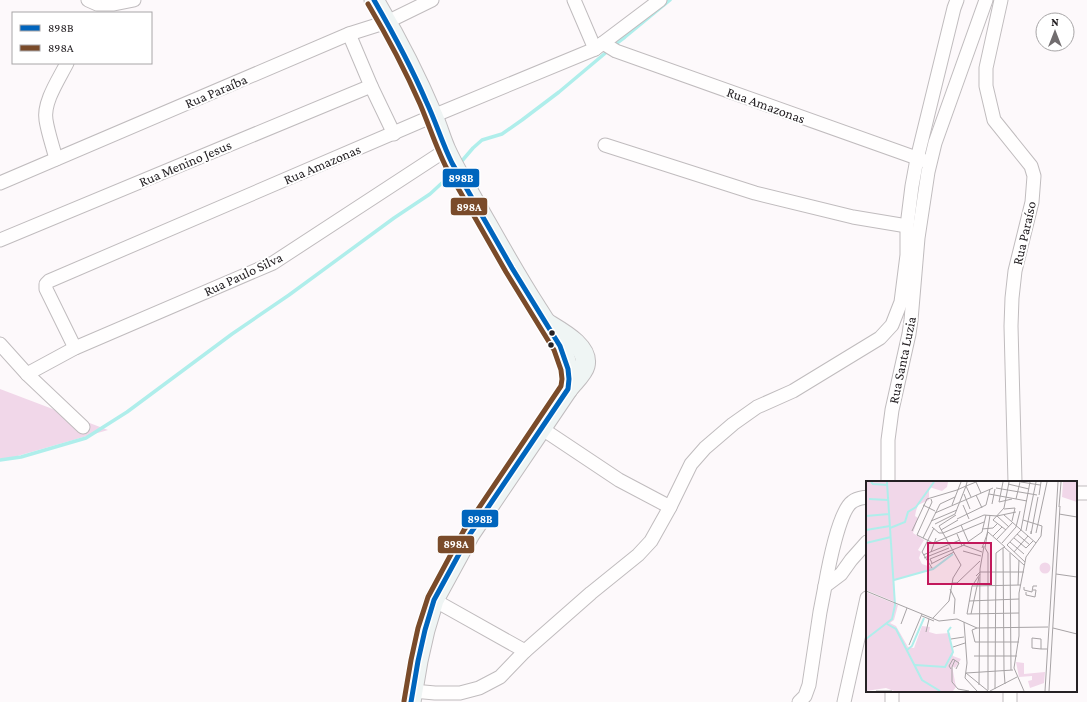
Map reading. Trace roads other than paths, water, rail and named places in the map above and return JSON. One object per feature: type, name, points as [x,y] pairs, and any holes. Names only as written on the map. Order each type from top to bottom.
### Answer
[{"type":"street","points":[[94,4],[114,4],[134,0]]},
{"type":"street","points":[[374,0],[412,70],[433,116],[446,150],[516,276],[545,322],[579,346],[585,359],[585,367],[541,428],[470,534],[434,600],[412,696],[435,693],[460,693],[479,688],[500,677],[525,651],[591,593],[638,555],[651,541],[691,464],[705,448],[733,424],[757,407],[793,391],[880,338],[892,325],[902,302],[907,255],[907,226],[917,159],[957,0]]},
{"type":"street","name":"Rua Paraíba","points":[[0,183],[349,34],[387,22],[432,0]]},
{"type":"street","points":[[574,0],[605,47]]},
{"type":"street","name":"Rua Amazonas","points":[[75,348],[46,289],[46,284],[49,281],[433,116],[605,47],[660,0]]},
{"type":"street","name":"Rua Santa Luzia","points":[[888,481],[888,440],[892,410],[912,320],[918,238],[930,162],[986,0]]},
{"type":"street","name":"Rua Paraíso","points":[[1001,0],[986,68],[987,92],[994,120],[1031,166],[1034,176],[1032,202],[1015,271],[1012,298],[1011,326],[1015,481]]},
{"type":"street","points":[[349,34],[371,86],[394,134]]},
{"type":"street","name":"Rua Amazonas","points":[[605,47],[917,159],[930,162]]},
{"type":"street","points":[[56,159],[46,120],[46,109],[51,94],[66,64]]},
{"type":"street","name":"Rua Menino Jesus","points":[[0,240],[371,86]]},
{"type":"street","points":[[605,145],[755,193],[853,217],[907,226]]},
{"type":"street","name":"Rua Paulo Silva","points":[[27,374],[75,348],[273,263],[446,150]]},
{"type":"street","points":[[0,344],[27,374],[83,427]]},
{"type":"street","points":[[541,428],[619,480],[670,507]]},
{"type":"street","points":[[1077,492],[1087,493]]},
{"type":"street","points":[[799,702],[805,696],[809,684],[825,586],[838,532],[846,508],[857,499],[866,497]]},
{"type":"street","points":[[825,586],[841,574],[866,543]]},
{"type":"street","points":[[434,600],[525,651]]},
{"type":"street","points":[[844,702],[866,603]]},
{"type":"waterway","points":[[613,46],[670,0]]},
{"type":"waterway","points":[[461,162],[482,140],[502,134],[522,120],[559,92],[609,50]]},
{"type":"waterway","points":[[0,460],[21,457],[86,438],[127,412],[232,334],[430,194],[443,182],[447,176]]}]
